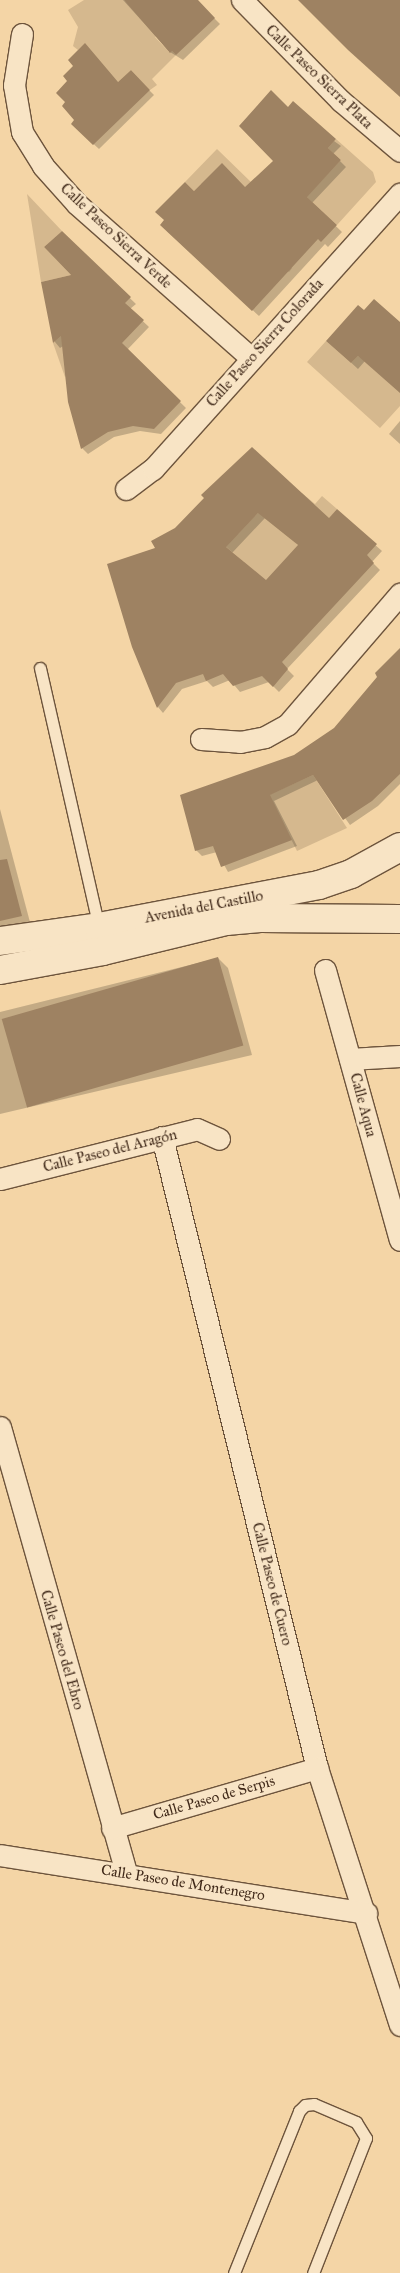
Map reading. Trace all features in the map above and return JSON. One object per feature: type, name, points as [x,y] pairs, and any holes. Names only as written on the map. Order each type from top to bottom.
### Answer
[{"type":"main road","name":"Avenida del Castillo","points":[[0,970],[101,939],[319,885],[351,874],[400,847]]},
{"type":"main road","name":"Avenida del Castillo","points":[[0,941],[101,939],[260,918],[400,919]]},
{"type":"street","name":"Calle Paseo Sierra Plata","points":[[242,0],[341,101],[400,151]]},
{"type":"street","name":"Calle Paseo Sierra Verde","points":[[22,34],[14,85],[22,132],[43,166],[77,204],[251,358]]},
{"type":"street","name":"Calle Paseo Sierra Colorada","points":[[126,489],[153,469],[400,194]]},
{"type":"street","points":[[201,739],[240,742],[265,736],[288,724],[400,594]]},
{"type":"street","name":"Calle Aqua","points":[[325,970],[400,1240]]},
{"type":"street","points":[[350,1059],[400,1056]]},
{"type":"street","name":"Calle Paseo del Aragón","points":[[0,1179],[197,1129],[219,1139]]},
{"type":"street","name":"Calle Paseo de Cuero","points":[[162,1137],[317,1768],[366,1913],[400,2025]]},
{"type":"street","name":"Calle Paseo del Ebro","points":[[0,1427],[126,1873]]},
{"type":"street","name":"Calle Paseo de Serpis","points":[[112,1828],[317,1768]]},
{"type":"street","name":"Calle Paseo de Montenegro","points":[[0,1855],[126,1873],[366,1913]]},
{"type":"lane","points":[[40,668],[101,939]]},
{"type":"lane","points":[[234,2273],[299,2111],[305,2105],[314,2104],[356,2122],[366,2138],[313,2273]]},
{"type":"shaded area","points":[[84,0],[124,0],[158,34],[155,37],[169,52],[172,51],[176,55],[152,79],[157,85],[150,90],[131,70],[115,85],[85,44],[78,50],[73,46],[78,27],[68,10]]},
{"type":"shaded area","points":[[336,139],[373,172],[376,182],[337,225],[307,197],[284,220],[228,212],[201,184],[194,191],[185,182],[217,149],[253,184],[307,196],[341,160],[328,148]]},
{"type":"shaded area","points":[[27,194],[62,231],[44,247],[71,275],[41,282]]},
{"type":"shaded area","points":[[229,213],[292,268],[289,272],[265,250]]},
{"type":"shaded area","points":[[62,335],[89,352],[65,377],[53,343]]},
{"type":"shaded area","points":[[326,341],[351,363],[358,356],[400,386],[400,406],[380,428],[307,362]]},
{"type":"shaded area","points":[[302,493],[315,504],[322,496],[337,509],[320,529],[288,536],[309,555],[216,613],[244,562],[223,544],[234,531],[238,534],[258,513],[287,510]]},
{"type":"shaded area","points":[[313,775],[347,828],[297,851],[269,795]]},
{"type":"building","points":[[124,0],[198,0],[215,18],[176,55],[172,51],[170,53]]},
{"type":"building","points":[[298,0],[400,0],[400,97],[348,50]]},
{"type":"building","points":[[85,43],[118,82],[131,70],[150,90],[93,145],[71,124],[74,120],[62,106],[65,102],[56,93],[67,81],[63,76],[73,66],[68,60]]},
{"type":"building","points":[[271,90],[288,107],[293,101],[336,139],[328,148],[341,160],[307,197],[337,225],[321,242],[318,239],[252,311],[160,225],[164,220],[155,212],[185,182],[194,191],[222,163],[245,187],[273,161],[239,126]]},
{"type":"building","points":[[62,231],[131,297],[125,303],[144,320],[122,343],[181,401],[154,429],[133,426],[108,432],[81,449],[68,402],[61,336],[53,343],[41,282],[71,275],[44,247]]},
{"type":"building","points":[[374,299],[400,322],[400,393],[358,356],[351,363],[326,341],[358,305],[364,310]]},
{"type":"building","points":[[252,447],[329,518],[337,509],[377,544],[367,555],[374,563],[282,662],[288,669],[273,687],[262,676],[233,686],[223,674],[206,681],[203,674],[176,683],[157,708],[132,647],[107,564],[155,548],[151,541],[175,528],[204,498],[201,495]],"holes":[[[258,513],[298,545],[266,580],[226,547]]]},
{"type":"building","points":[[400,648],[400,774],[372,801],[343,820],[313,775],[270,795],[292,840],[221,867],[213,846],[195,851],[180,795],[294,755],[334,728],[377,677],[375,673]]},
{"type":"building","points":[[7,859],[22,916],[0,921],[0,860]]},
{"type":"building","points":[[218,957],[243,1045],[27,1107],[2,1019]]}]
